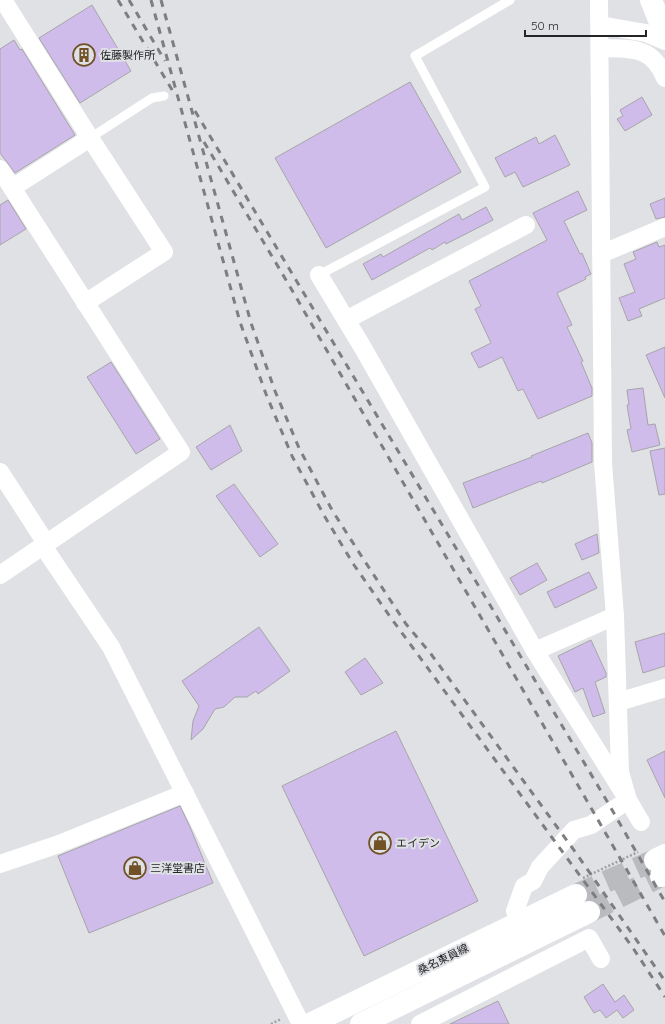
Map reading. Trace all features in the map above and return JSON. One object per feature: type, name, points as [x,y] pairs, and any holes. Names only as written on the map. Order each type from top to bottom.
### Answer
[{"type":"main road","points":[[651,0],[665,35]]},
{"type":"main road","name":"桑名東員線","points":[[310,1024],[576,895]]},
{"type":"main road","name":"桑名東員線","points":[[361,1024],[589,912]]},
{"type":"street","points":[[3,0],[164,252],[85,304]]},
{"type":"street","points":[[595,2],[600,26],[603,463],[615,616],[620,772],[628,800]]},
{"type":"street","points":[[600,26],[646,33],[665,41]]},
{"type":"street","points":[[600,48],[634,49],[653,57],[662,70],[665,78]]},
{"type":"street","points":[[12,188],[90,138]]},
{"type":"street","points":[[0,169],[181,452],[0,575]]},
{"type":"street","points":[[346,320],[526,225]]},
{"type":"street","points":[[601,254],[665,227]]},
{"type":"street","points":[[320,275],[535,652],[641,822]]},
{"type":"street","points":[[0,472],[44,545],[111,647],[301,1024]]},
{"type":"street","points":[[535,652],[615,616]]},
{"type":"street","points":[[618,702],[665,688]]},
{"type":"street","points":[[0,864],[59,844],[185,793]]},
{"type":"street","points":[[515,911],[524,886],[534,881],[540,867],[574,830],[591,825],[628,800]]},
{"type":"street","points":[[420,1024],[590,938],[601,959]]},
{"type":"lane","points":[[320,275],[484,187],[415,56],[510,0]]},
{"type":"lane","points":[[90,138],[152,98],[164,96]]},
{"type":"building","name":"佐藤製作所","points":[[92,5],[131,71],[80,103],[39,38]]},
{"type":"building","points":[[14,40],[20,50],[22,49],[75,135],[15,173],[0,153],[0,49]]},
{"type":"building","points":[[410,82],[461,172],[326,248],[275,158]]},
{"type":"building","points":[[642,97],[652,115],[625,131],[617,119],[623,116],[620,110]]},
{"type":"building","points":[[555,135],[570,165],[523,187],[515,172],[505,177],[495,158],[536,137],[539,144]]},
{"type":"building","points":[[578,191],[587,210],[564,221],[580,254],[582,253],[591,274],[585,277],[586,279],[557,293],[572,325],[567,327],[583,361],[581,362],[592,388],[592,396],[538,419],[523,389],[518,391],[502,357],[479,368],[471,353],[491,343],[475,309],[481,306],[469,281],[547,240],[533,213]]},
{"type":"building","points":[[665,198],[665,217],[656,219],[650,204]]},
{"type":"building","points":[[8,200],[26,229],[0,245],[0,205]]},
{"type":"building","points":[[486,207],[493,220],[446,244],[445,242],[432,250],[430,248],[372,280],[363,264],[381,254],[383,257],[459,214],[462,220]]},
{"type":"building","points":[[657,242],[659,247],[665,245],[665,298],[639,309],[642,316],[628,321],[619,298],[635,292],[624,264],[636,259],[633,252]]},
{"type":"building","points":[[665,347],[665,398],[646,355]]},
{"type":"building","points":[[111,362],[160,439],[136,454],[87,377]]},
{"type":"building","points":[[643,388],[648,425],[655,424],[660,445],[632,452],[627,430],[631,429],[627,405],[629,405],[627,390]]},
{"type":"building","points":[[230,425],[242,451],[211,470],[196,447]]},
{"type":"building","points":[[588,433],[592,443],[592,462],[542,483],[541,481],[473,508],[463,483],[532,457],[531,456]]},
{"type":"building","points":[[665,448],[665,494],[659,495],[650,451]]},
{"type":"building","points":[[234,484],[278,544],[260,557],[216,496]]},
{"type":"building","points":[[597,534],[599,553],[582,560],[575,544]]},
{"type":"building","points":[[537,563],[547,580],[520,595],[510,578]]},
{"type":"building","points":[[589,572],[597,588],[555,608],[547,592]]},
{"type":"building","points":[[259,627],[290,671],[258,694],[256,691],[247,697],[235,697],[224,707],[215,709],[203,729],[191,740],[193,721],[199,706],[182,681]]},
{"type":"building","points":[[665,633],[665,666],[643,673],[635,642]]},
{"type":"building","points":[[591,640],[606,673],[606,677],[595,682],[605,713],[593,717],[583,688],[575,692],[558,656]]},
{"type":"building","points":[[365,658],[383,683],[361,695],[345,672]]},
{"type":"building","name":"エイデン","points":[[396,731],[478,901],[364,956],[282,786]]},
{"type":"building","points":[[665,751],[665,798],[647,760]]},
{"type":"building","name":"三洋堂書店","points":[[180,806],[213,883],[89,933],[58,856]]},
{"type":"building","points":[[603,984],[615,1002],[624,995],[634,1010],[623,1018],[617,1010],[606,1018],[600,1010],[594,1013],[584,997]]},
{"type":"building","points":[[498,1001],[509,1024],[450,1024]]},
{"type":"tunnel","points":[[576,895],[655,860]]},
{"type":"tunnel","points":[[589,912],[661,876]]},
{"type":"railway","points":[[118,0],[174,93]]},
{"type":"railway","points":[[129,0],[165,61]]},
{"type":"railway","points":[[151,0],[240,322],[266,394],[292,456],[325,517],[354,565],[391,618],[633,948],[665,997]]},
{"type":"railway","points":[[161,0],[251,323],[275,391],[299,448],[332,510],[406,624],[431,654],[576,853],[665,981]]},
{"type":"railway","points":[[195,111],[604,796],[665,902]]},
{"type":"railway","points":[[204,142],[289,285],[665,936]]},
{"type":"place","name":"佐藤製作所","points":[[84,55]]},
{"type":"place","name":"エイデン","points":[[380,843]]},
{"type":"place","name":"三洋堂書店","points":[[135,868]]}]
